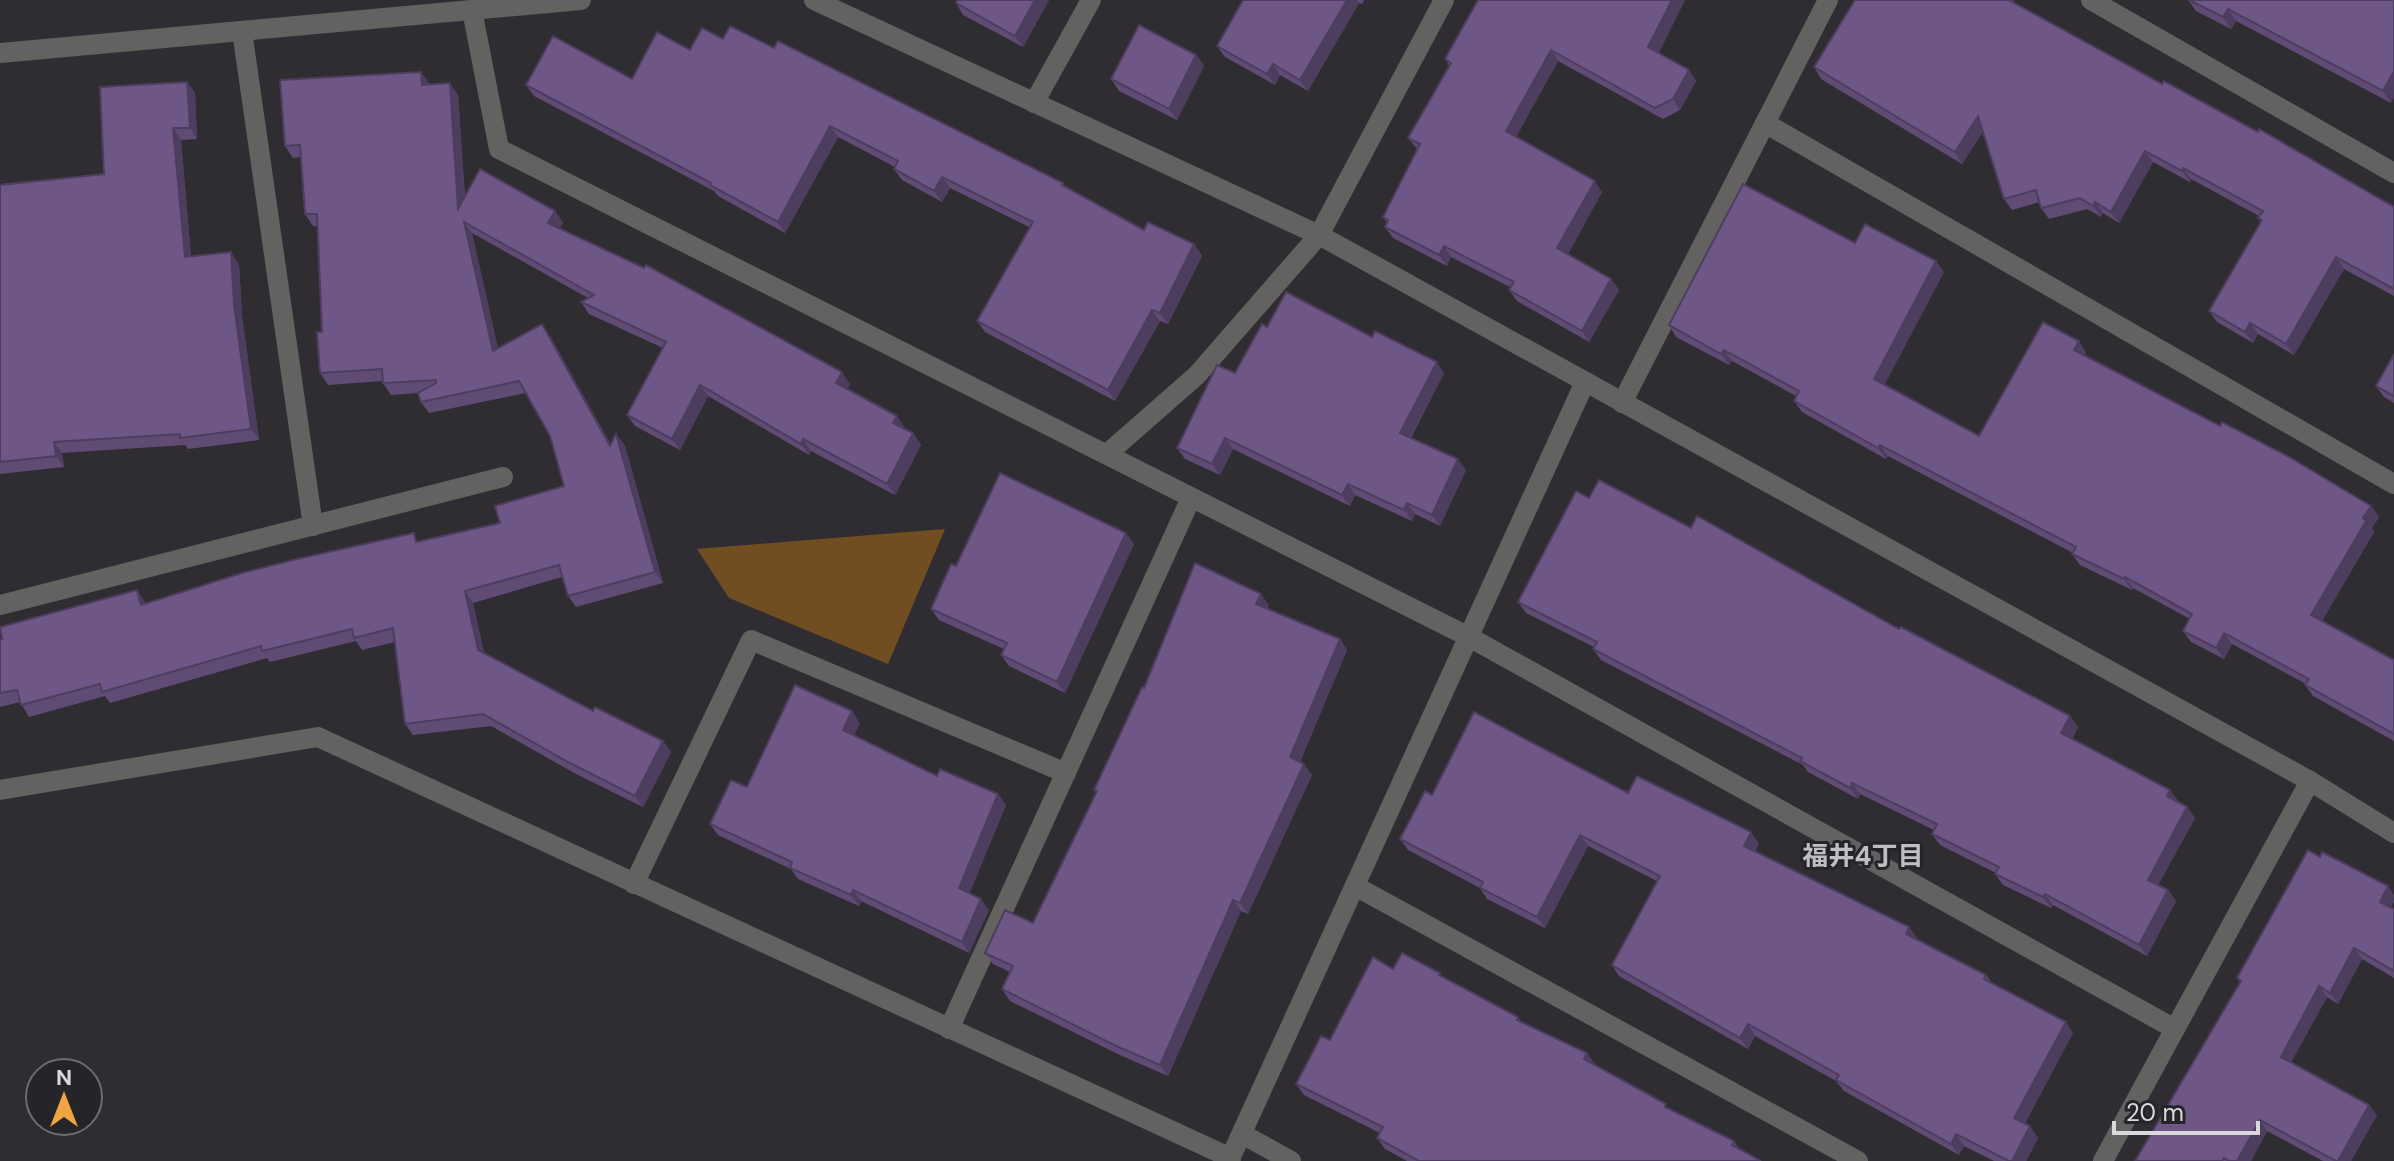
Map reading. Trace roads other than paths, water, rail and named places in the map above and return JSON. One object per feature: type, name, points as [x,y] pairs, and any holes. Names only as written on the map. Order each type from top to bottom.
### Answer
[{"type":"street","points":[[0,53],[581,0]]},
{"type":"street","points":[[814,0],[1319,235],[2310,781],[2394,833]]},
{"type":"street","points":[[1034,103],[1091,0]]},
{"type":"street","points":[[1107,454],[1197,375],[1319,235],[1444,0]]},
{"type":"street","points":[[1622,403],[1828,0]]},
{"type":"street","points":[[2091,0],[2394,173]]},
{"type":"street","points":[[472,10],[499,149],[1469,637],[2175,1029]]},
{"type":"street","points":[[242,31],[313,526]]},
{"type":"street","points":[[1765,123],[2394,484]]},
{"type":"street","points":[[0,790],[318,737],[1230,1160],[1585,382]]},
{"type":"street","points":[[0,605],[503,477]]},
{"type":"street","points":[[949,1029],[1191,498]]},
{"type":"street","points":[[634,884],[751,640],[1066,773]]},
{"type":"street","points":[[2103,1161],[2310,781]]},
{"type":"street","points":[[1355,886],[1858,1161]]},
{"type":"street","points":[[1242,1134],[1291,1161]]},
{"type":"district","name":"福井4丁目","points":[[1863,856]]}]
